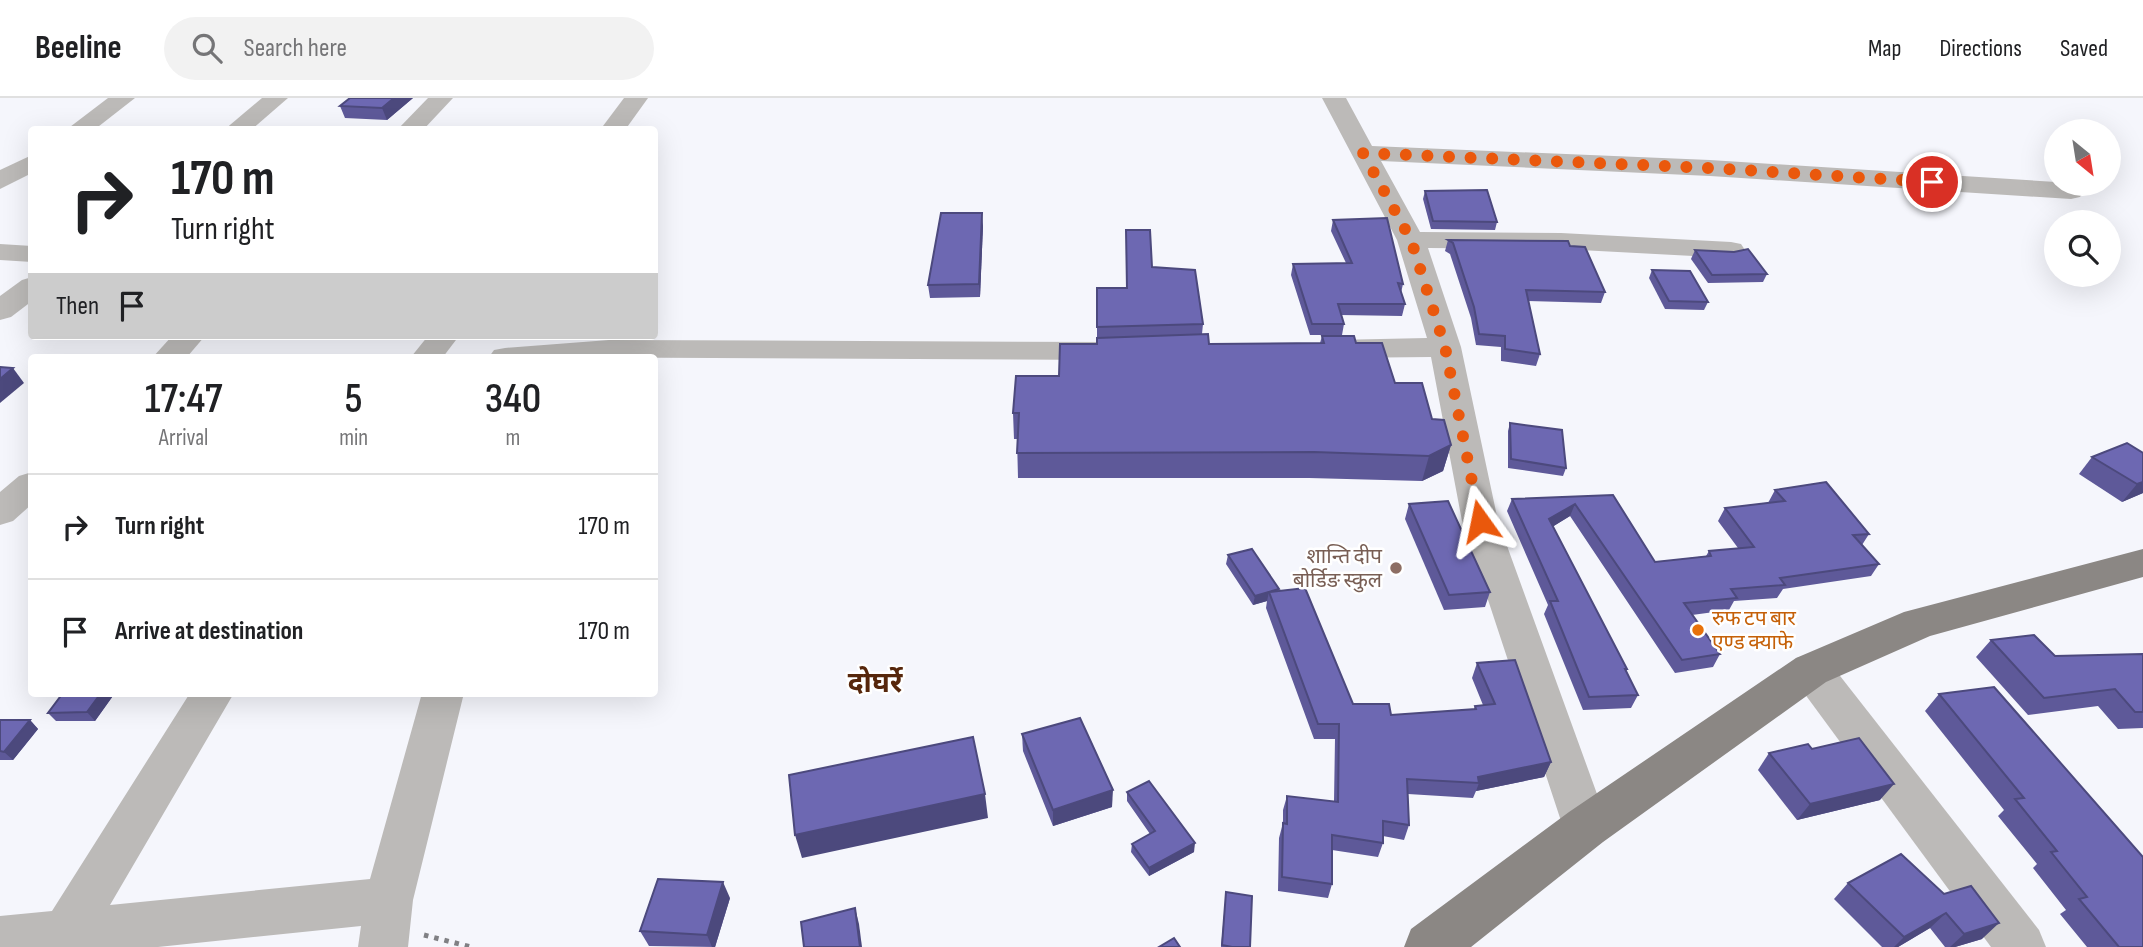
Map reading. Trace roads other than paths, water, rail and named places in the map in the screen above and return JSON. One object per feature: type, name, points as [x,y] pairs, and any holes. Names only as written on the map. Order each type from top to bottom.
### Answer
[{"type":"main road","points":[[1430,947],[1586,827],[1811,670],[1919,623],[2143,563]]},
{"type":"street","points":[[84,126],[123,98]]},
{"type":"street","points":[[241,126],[276,98]]},
{"type":"street","points":[[413,126],[441,98]]},
{"type":"street","points":[[615,126],[636,98]]},
{"type":"street","points":[[1334,98],[1411,240],[1445,347],[1480,521],[1586,827]]},
{"type":"street","points":[[1363,153],[1710,168],[2044,189]]},
{"type":"street","points":[[0,181],[22,166]]},
{"type":"street","points":[[1411,240],[1561,242],[1731,250]]},
{"type":"street","points":[[0,252],[28,254]]},
{"type":"street","points":[[0,311],[28,289]]},
{"type":"street","points":[[172,354],[186,340]]},
{"type":"street","points":[[429,354],[441,340]]},
{"type":"street","points":[[1311,349],[1445,347]]},
{"type":"street","points":[[544,354],[609,349],[880,348],[1045,353],[1139,350]]},
{"type":"street","points":[[0,512],[28,488]]},
{"type":"street","points":[[1811,670],[2021,947]]},
{"type":"street","points":[[65,935],[211,697]]},
{"type":"street","points":[[0,940],[65,935],[386,924],[442,697]]},
{"type":"place","name":"शान्ति दीप बोर्डिङ स्कुल","points":[[1396,568]]},
{"type":"place","name":"रुफ टप बार एण्ड क्याफे","points":[[1698,630]]},
{"type":"district","name":"दोघर्रे","points":[[875,682]]}]
